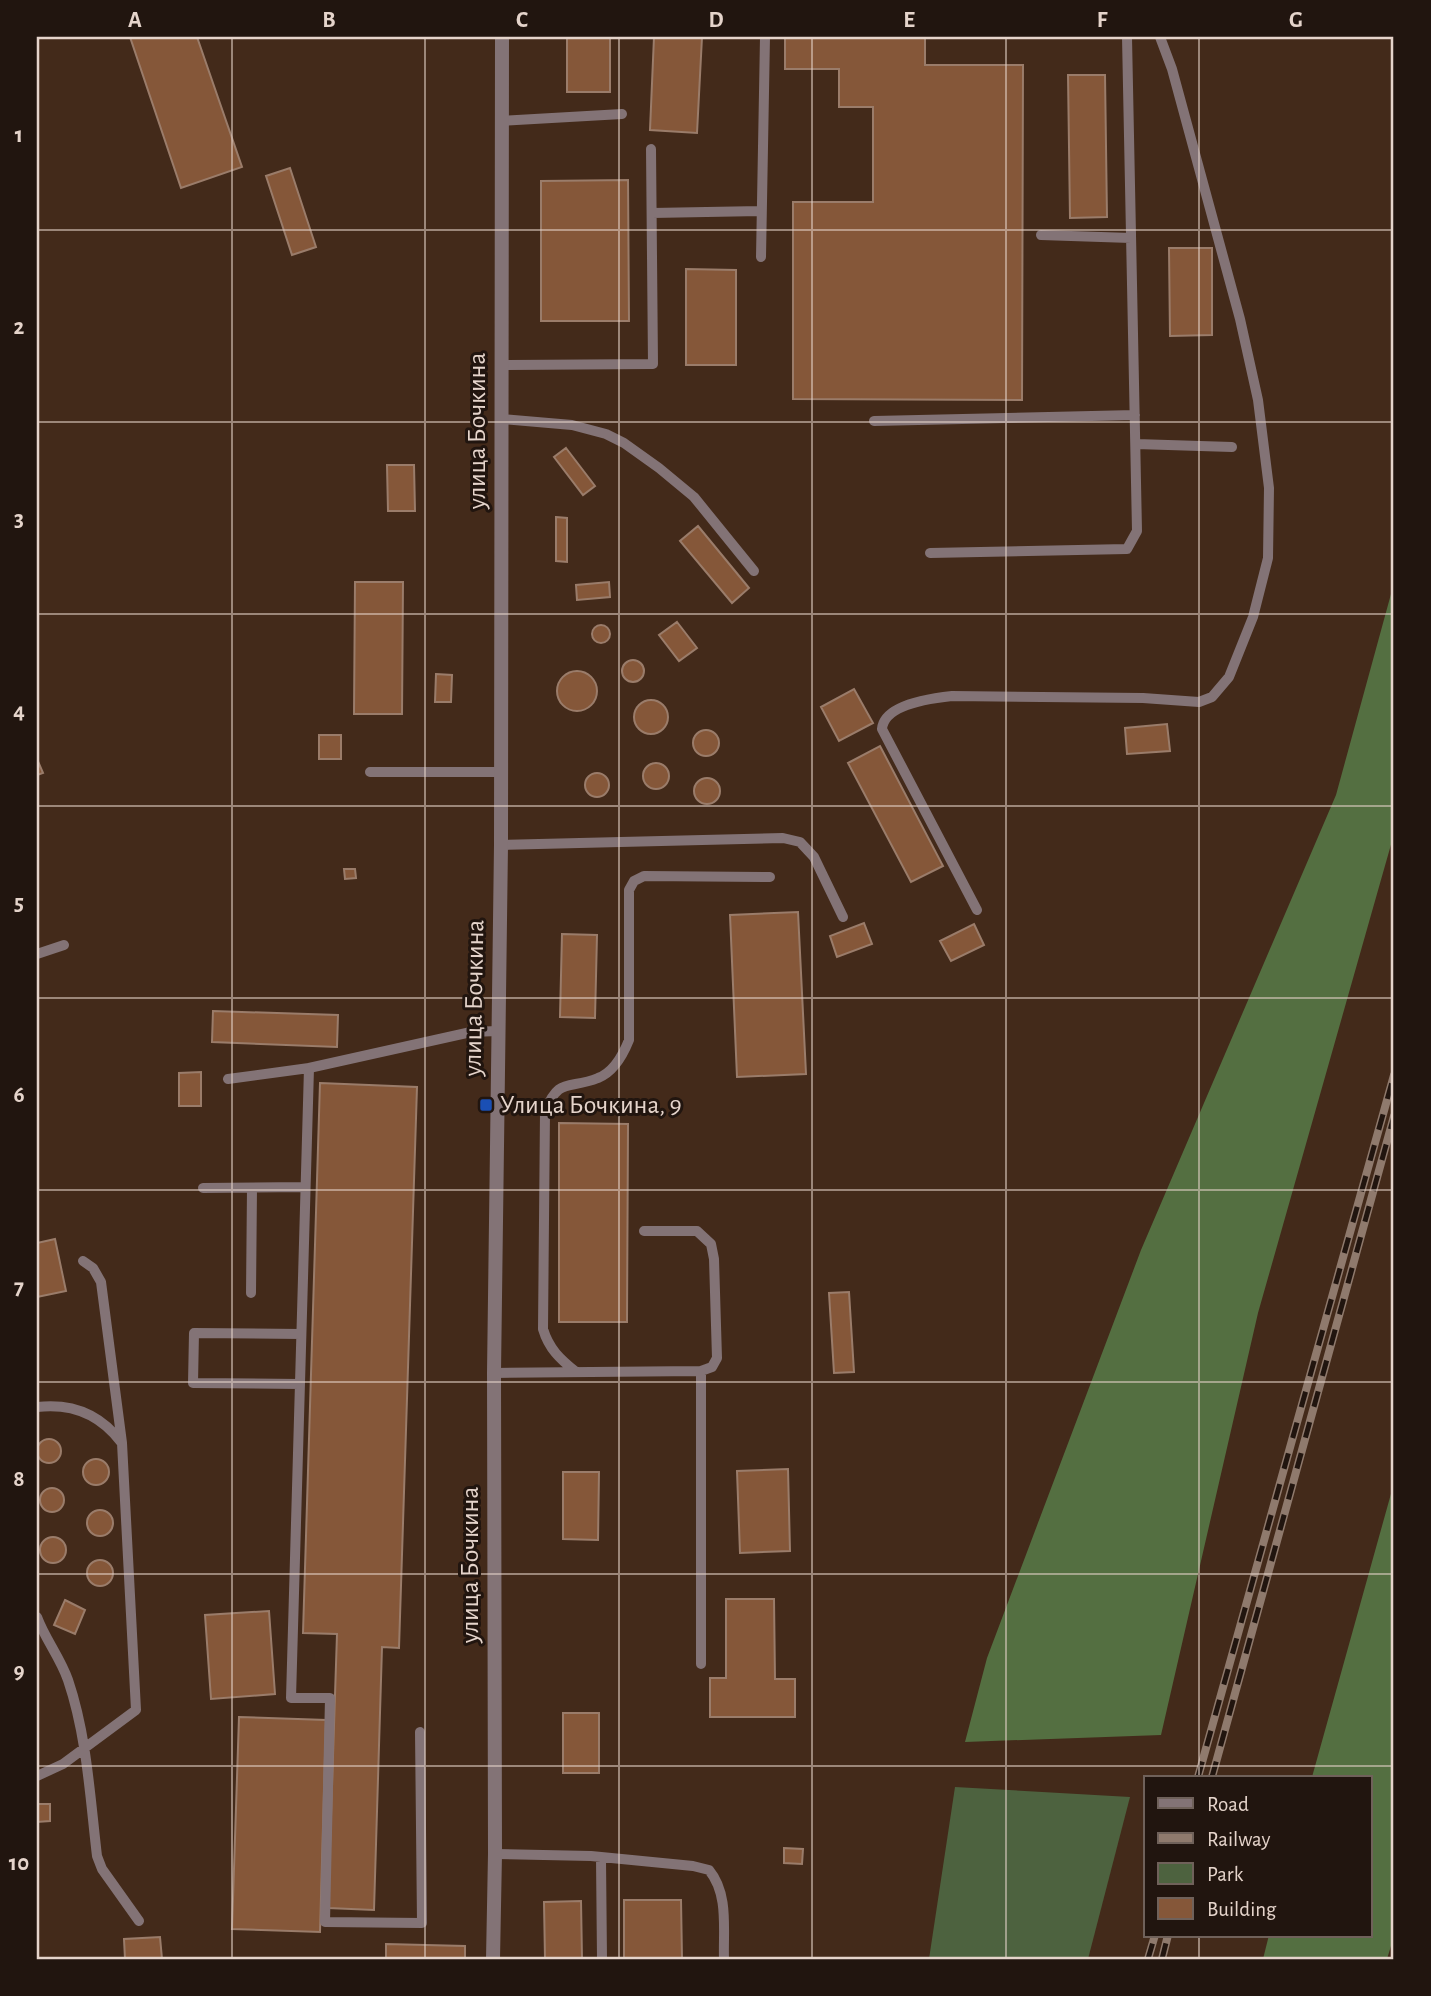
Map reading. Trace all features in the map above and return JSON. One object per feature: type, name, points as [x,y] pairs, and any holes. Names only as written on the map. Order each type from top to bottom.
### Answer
[{"type":"street","name":"улица Бочкина","points":[[493,1959],[494,1373],[501,845],[502,37]]},
{"type":"lane","points":[[761,257],[765,37]]},
{"type":"lane","points":[[930,553],[1127,548],[1137,531],[1127,37]]},
{"type":"lane","points":[[977,910],[882,729],[883,722],[890,714],[923,699],[952,696],[1143,698],[1182,702],[1199,702],[1212,697],[1229,677],[1253,617],[1268,558],[1269,488],[1258,400],[1213,217],[1172,69],[1160,37]]},
{"type":"lane","points":[[501,121],[622,114]]},
{"type":"lane","points":[[501,365],[653,364],[651,149]]},
{"type":"lane","points":[[652,213],[761,211]]},
{"type":"lane","points":[[1041,235],[1131,238]]},
{"type":"lane","points":[[874,421],[1135,415]]},
{"type":"lane","points":[[502,419],[572,425],[606,434],[624,443],[694,497],[754,571]]},
{"type":"lane","points":[[1136,444],[1232,447]]},
{"type":"lane","points":[[370,772],[501,772]]},
{"type":"lane","points":[[501,845],[783,838],[800,842],[814,857],[844,917]]},
{"type":"lane","points":[[576,1372],[556,1356],[543,1329],[545,1112],[551,1095],[564,1086],[600,1078],[620,1060],[629,1040],[629,890],[634,881],[644,876],[770,877]]},
{"type":"lane","points":[[37,954],[64,945]]},
{"type":"lane","points":[[228,1079],[309,1068],[471,1032],[498,1031]]},
{"type":"lane","points":[[309,1068],[291,1698],[330,1698],[325,1922],[422,1923],[420,1732]]},
{"type":"lane","points":[[203,1188],[305,1188]]},
{"type":"lane","points":[[251,1293],[252,1188]]},
{"type":"lane","points":[[494,1373],[701,1371],[712,1367],[717,1358],[716,1273],[710,1244],[697,1231],[644,1231]]},
{"type":"lane","points":[[37,1776],[63,1765],[136,1710],[122,1443],[101,1282],[93,1268],[83,1261]]},
{"type":"lane","points":[[300,1384],[194,1383],[194,1333],[301,1334]]},
{"type":"lane","points":[[701,1371],[701,1664]]},
{"type":"lane","points":[[37,1407],[63,1406],[85,1411],[113,1431],[122,1443]]},
{"type":"lane","points":[[37,1617],[42,1632],[54,1649],[67,1677],[78,1713],[97,1856],[102,1869],[139,1921]]},
{"type":"lane","points":[[495,1854],[601,1858],[693,1866],[709,1870],[720,1887],[723,1903],[724,1959]]},
{"type":"lane","points":[[601,1858],[601,1959]]},
{"type":"green space","points":[[1394,583],[1394,834],[1258,1313],[1161,1735],[965,1742],[987,1658],[1141,1250],[1336,795]]},
{"type":"green space","points":[[1394,1483],[1394,1936],[1387,1959],[1263,1959],[1268,1937],[1372,1937],[1372,1776],[1312,1776]]},
{"type":"green space","points":[[955,1787],[1130,1797],[1088,1959],[929,1959]]},
{"type":"building","points":[[130,37],[197,37],[242,167],[181,188]]},
{"type":"building","points":[[567,37],[610,37],[610,92],[567,92]]},
{"type":"building","points":[[654,37],[702,37],[697,133],[650,130]]},
{"type":"building","points":[[785,37],[925,37],[925,65],[1023,65],[1022,400],[793,399],[793,202],[873,202],[873,107],[839,107],[839,69],[785,69]]},
{"type":"building","points":[[1068,75],[1105,75],[1107,217],[1070,218]]},
{"type":"building","points":[[290,168],[316,247],[292,255],[266,176]]},
{"type":"building","points":[[628,180],[629,321],[541,321],[541,181]]},
{"type":"building","points":[[1169,248],[1212,248],[1212,335],[1170,336]]},
{"type":"building","points":[[686,269],[736,270],[736,365],[686,365]]},
{"type":"building","points":[[566,448],[595,486],[583,495],[554,457]]},
{"type":"building","points":[[387,465],[414,465],[415,511],[388,511]]},
{"type":"building","points":[[556,517],[567,518],[567,562],[556,561]]},
{"type":"building","points":[[698,526],[749,588],[732,603],[680,541]]},
{"type":"building","points":[[355,582],[403,582],[402,714],[354,714]]},
{"type":"building","points":[[609,582],[610,597],[577,600],[576,585]]},
{"type":"building","points":[[677,622],[697,648],[679,661],[659,635]]},
{"type":"building","points":[[597,625],[605,625],[610,634],[608,641],[597,643],[592,638],[592,630]]},
{"type":"building","points":[[633,660],[643,667],[644,671],[637,681],[633,682],[623,675],[622,671],[629,661]]},
{"type":"building","points":[[577,671],[585,672],[591,677],[596,683],[596,699],[591,705],[585,710],[577,711],[569,710],[563,705],[558,699],[557,691],[558,683],[563,677],[569,672]]},
{"type":"building","points":[[436,674],[452,675],[451,702],[435,702]]},
{"type":"building","points":[[854,689],[873,723],[839,741],[821,707]]},
{"type":"building","points":[[651,700],[663,705],[668,717],[663,729],[651,734],[639,729],[634,717],[639,705]]},
{"type":"building","points":[[1167,724],[1170,751],[1127,754],[1125,728]]},
{"type":"building","points":[[706,730],[715,734],[719,743],[715,752],[706,756],[697,752],[693,743],[697,734]]},
{"type":"building","points":[[319,735],[341,735],[341,759],[319,759]]},
{"type":"building","points":[[880,746],[943,866],[911,882],[848,763]]},
{"type":"building","points":[[37,759],[43,773],[37,775]]},
{"type":"building","points":[[656,763],[665,767],[669,776],[665,785],[656,789],[647,785],[643,776],[647,767]]},
{"type":"building","points":[[597,773],[606,776],[609,785],[606,794],[597,797],[588,794],[585,785],[588,776]]},
{"type":"building","points":[[707,778],[716,782],[720,791],[716,800],[707,804],[698,800],[694,791],[698,782]]},
{"type":"building","points":[[344,869],[355,869],[356,878],[345,879]]},
{"type":"building","points":[[798,912],[806,1074],[737,1077],[730,915]]},
{"type":"building","points":[[864,923],[872,944],[837,957],[830,936]]},
{"type":"building","points":[[974,924],[984,945],[951,961],[940,941]]},
{"type":"building","points":[[562,934],[597,935],[595,1018],[560,1017]]},
{"type":"building","points":[[213,1011],[338,1015],[337,1047],[212,1042]]},
{"type":"building","points":[[201,1072],[201,1106],[179,1106],[179,1073]]},
{"type":"building","points":[[320,1083],[417,1087],[399,1648],[382,1647],[374,1910],[328,1908],[337,1634],[303,1633]]},
{"type":"building","points":[[559,1123],[628,1124],[627,1322],[559,1322]]},
{"type":"building","points":[[55,1239],[66,1291],[37,1297],[37,1243]]},
{"type":"building","points":[[849,1292],[854,1372],[834,1373],[829,1293]]},
{"type":"building","points":[[49,1439],[60,1446],[61,1451],[54,1462],[49,1463],[38,1456],[37,1451],[44,1440]]},
{"type":"building","points":[[96,1459],[105,1463],[109,1472],[105,1481],[96,1485],[87,1481],[83,1472],[87,1463]]},
{"type":"building","points":[[788,1469],[790,1551],[740,1553],[737,1471]]},
{"type":"building","points":[[563,1472],[599,1472],[598,1540],[563,1539]]},
{"type":"building","points":[[52,1488],[61,1491],[64,1500],[61,1509],[52,1512],[43,1509],[40,1500],[43,1491]]},
{"type":"building","points":[[100,1510],[109,1514],[113,1523],[109,1532],[100,1536],[91,1532],[87,1523],[91,1514]]},
{"type":"building","points":[[53,1537],[62,1541],[66,1550],[62,1559],[53,1563],[44,1559],[40,1550],[44,1541]]},
{"type":"building","points":[[100,1560],[109,1564],[113,1573],[109,1582],[100,1586],[91,1582],[87,1573],[91,1564]]},
{"type":"building","points":[[726,1599],[774,1599],[775,1679],[795,1679],[795,1717],[710,1717],[710,1678],[726,1678]]},
{"type":"building","points":[[65,1600],[85,1610],[75,1634],[54,1625]]},
{"type":"building","points":[[269,1611],[275,1694],[211,1699],[205,1615]]},
{"type":"building","points":[[563,1713],[599,1713],[599,1773],[563,1773]]},
{"type":"building","points":[[239,1717],[326,1720],[320,1932],[232,1929]]},
{"type":"building","points":[[37,1804],[50,1804],[50,1821],[37,1822]]},
{"type":"building","points":[[784,1848],[803,1849],[802,1864],[784,1863]]},
{"type":"building","points":[[624,1900],[681,1900],[682,1959],[624,1959]]},
{"type":"building","points":[[581,1901],[582,1959],[545,1959],[544,1902]]},
{"type":"building","points":[[160,1937],[162,1959],[125,1959],[124,1939]]},
{"type":"building","points":[[386,1944],[465,1946],[465,1959],[386,1959]]},
{"type":"railway","points":[[1198,1776],[1394,1075]]},
{"type":"railway","points":[[1212,1776],[1394,1116]]},
{"type":"railway","points":[[1148,1959],[1154,1937]]},
{"type":"railway","points":[[1162,1959],[1168,1937]]},
{"type":"place","name":"Улица Бочкина, 9","points":[[486,1105]]}]
